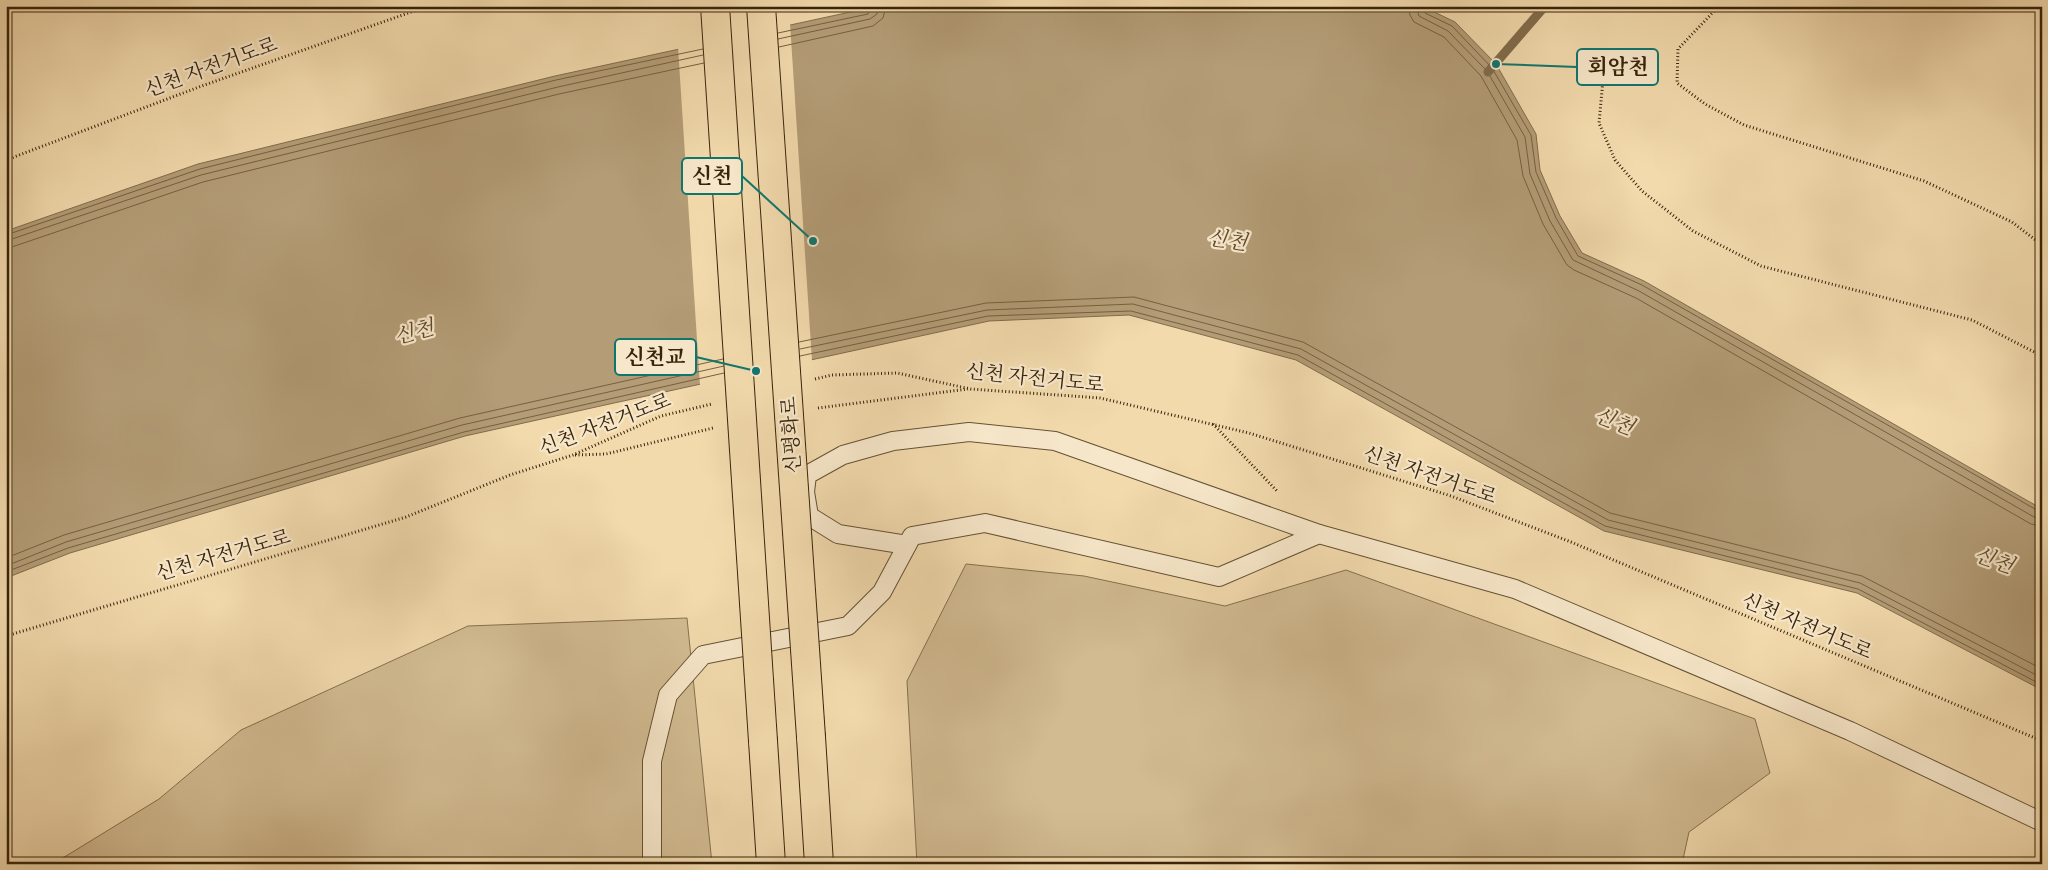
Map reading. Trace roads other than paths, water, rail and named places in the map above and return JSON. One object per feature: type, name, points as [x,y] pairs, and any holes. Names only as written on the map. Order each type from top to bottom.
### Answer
[{"type":"highway","points":[[715,6],[771,864]]},
{"type":"highway","name":"신평화로","points":[[761,6],[819,864]]},
{"type":"lane","points":[[907,545],[838,534],[809,516],[805,492],[807,475],[843,455],[894,441],[969,432],[1055,441],[1319,534],[1515,590],[1850,731],[2042,822]]},
{"type":"lane","points":[[652,864],[652,761],[668,695],[703,656],[848,626],[882,592],[912,536],[985,523],[1219,577],[1319,534]]},
{"type":"water","points":[[878,6],[1422,6],[1455,22],[1496,64],[1536,134],[1540,170],[1560,216],[1582,253],[1644,281],[2042,509],[2042,690],[1857,593],[1604,531],[1296,360],[1129,315],[989,321],[465,436],[70,553],[6,578],[6,231],[198,164],[555,76]]},
{"type":"waterway","points":[[1488,72],[1545,6]]},
{"type":"place","name":"회암천","points":[[1496,64]]},
{"type":"place","name":"신천","points":[[813,241]]},
{"type":"place","name":"신천교","points":[[756,371]]}]
